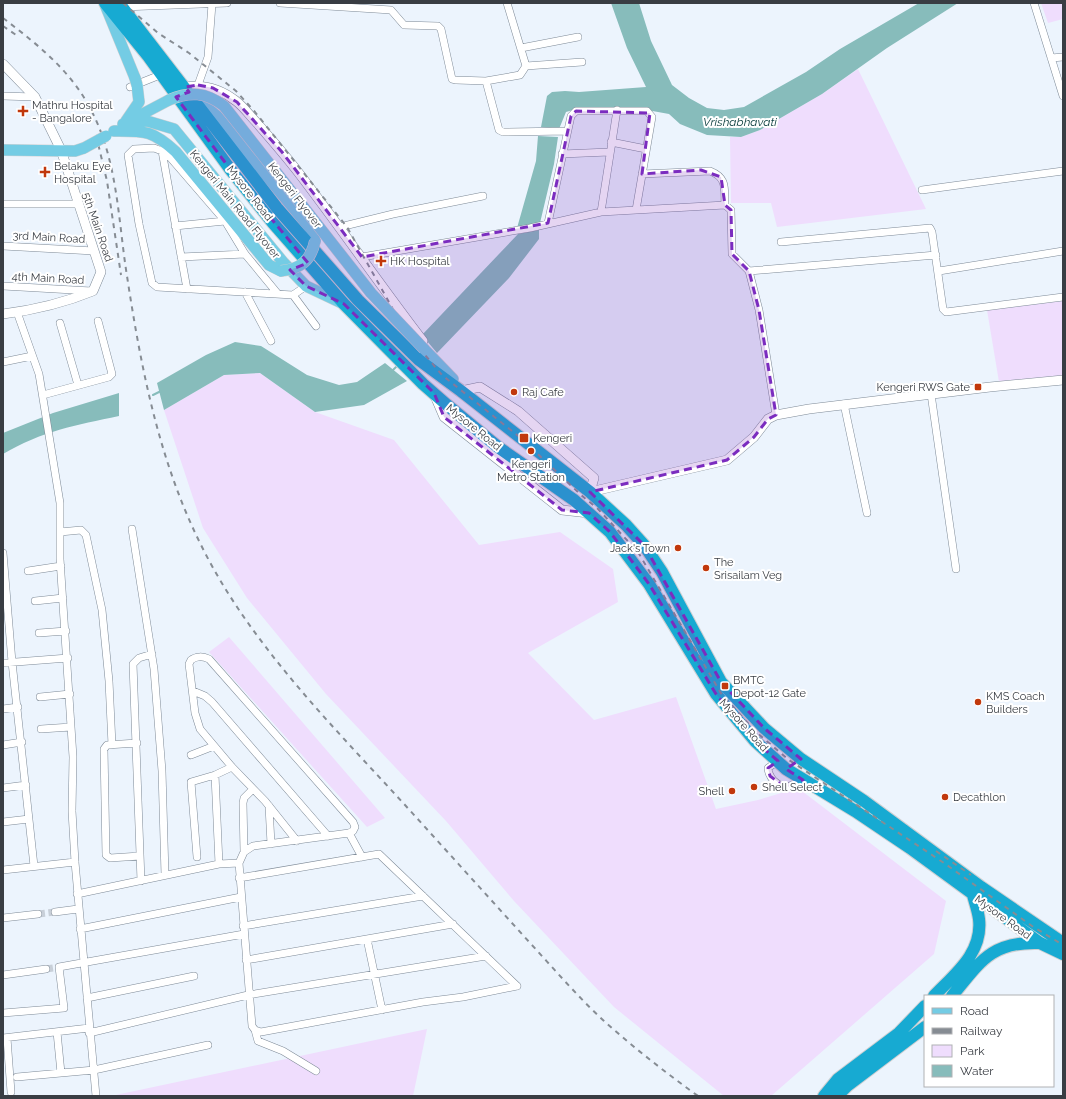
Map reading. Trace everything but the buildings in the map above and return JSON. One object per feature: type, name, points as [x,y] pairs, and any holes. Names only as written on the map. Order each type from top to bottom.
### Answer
[{"type":"highway","name":"Mysore Road","points":[[105,3],[189,92],[277,208],[358,300],[407,350],[425,355],[462,391],[590,492],[626,525],[644,546],[662,572],[721,682],[764,728],[801,759],[864,801],[1040,943],[1063,954]]},
{"type":"highway","name":"Mysore Road","points":[[121,5],[152,53],[160,75],[208,140],[264,211],[344,304],[395,357],[434,394],[498,447],[574,500],[610,532],[649,584],[716,694],[755,741],[782,765],[803,780],[855,811],[977,891],[1063,943]]},
{"type":"highway","points":[[782,765],[801,759]]},
{"type":"highway","points":[[935,995],[966,963],[975,948],[978,940],[979,919],[977,891]]},
{"type":"highway","points":[[953,995],[980,962],[989,954],[1020,942],[1040,943]]},
{"type":"highway","points":[[824,1096],[838,1080],[899,1033],[924,1007]]},
{"type":"highway","points":[[837,1096],[846,1086],[924,1028]]},
{"type":"main road","points":[[3,150],[75,151],[84,148],[114,130],[143,118],[139,102],[139,90],[105,3]]},
{"type":"main road","name":"Kengeri Flyover","points":[[189,92],[217,116],[310,228],[315,241],[313,251],[302,266],[293,270],[282,270],[269,265],[180,158],[143,118],[169,100],[187,94],[198,94],[216,99],[224,106],[371,293],[425,355]]},
{"type":"main road","name":"Kengeri Main Road Flyover","points":[[114,130],[143,118],[174,129],[283,262],[306,286],[344,304]]},
{"type":"street","points":[[121,5],[227,3]]},
{"type":"street","points":[[280,3],[391,10],[404,25],[438,26],[441,29],[452,78],[456,80],[486,81],[520,74],[526,66],[582,62]]},
{"type":"street","points":[[507,3],[526,66]]},
{"type":"street","points":[[1034,3],[1063,96]]},
{"type":"street","points":[[189,92],[198,85],[208,57],[212,4]]},
{"type":"street","points":[[521,48],[578,37]]},
{"type":"street","points":[[1051,58],[1063,57]]},
{"type":"street","name":"5th Main Road","points":[[3,64],[35,97],[61,150],[101,272],[93,291]]},
{"type":"street","points":[[130,87],[160,75]]},
{"type":"street","points":[[486,81],[499,130],[503,132],[564,131]]},
{"type":"street","points":[[198,85],[213,88],[237,102],[282,152],[340,227],[362,257],[380,286],[425,344],[425,355]]},
{"type":"street","points":[[3,96],[35,97]]},
{"type":"street","points":[[601,212],[609,152],[617,110]]},
{"type":"street","points":[[548,223],[562,154],[564,131],[571,116],[576,111],[617,110],[647,111],[650,113],[652,117],[636,210]]},
{"type":"street","points":[[611,142],[646,149]]},
{"type":"street","points":[[278,294],[245,254],[225,221],[168,155],[154,148],[134,149],[128,155],[139,224],[152,282],[157,287],[294,295],[306,286]]},
{"type":"street","points":[[162,151],[187,289]]},
{"type":"street","points":[[562,154],[609,152]]},
{"type":"street","points":[[642,174],[701,170],[710,171],[718,174],[724,182],[725,205]]},
{"type":"street","points":[[922,190],[1063,171]]},
{"type":"street","points":[[340,227],[393,214],[483,196]]},
{"type":"street","points":[[3,204],[78,204]]},
{"type":"street","points":[[362,257],[520,230],[601,212],[725,205],[731,210],[732,254],[749,271],[760,310],[776,415]]},
{"type":"street","points":[[175,226],[225,221]]},
{"type":"street","points":[[781,242],[930,228],[939,271],[943,309],[949,313],[1063,298]]},
{"type":"street","name":"3rd Main Road","points":[[3,246],[94,251]]},
{"type":"street","points":[[939,271],[1063,251]]},
{"type":"street","points":[[181,257],[245,254]]},
{"type":"street","points":[[749,271],[936,255]]},
{"type":"street","name":"4th Main Road","points":[[3,286],[93,291]]},
{"type":"street","points":[[3,314],[71,300],[93,291]]},
{"type":"street","points":[[245,292],[270,340]]},
{"type":"street","points":[[294,295],[316,326]]},
{"type":"street","points":[[17,312],[39,374],[60,496],[61,566],[72,727],[75,862],[78,909],[96,1096]]},
{"type":"street","points":[[43,395],[109,377],[112,374],[98,321]]},
{"type":"street","points":[[60,323],[78,385]]},
{"type":"street","points":[[3,362],[32,356]]},
{"type":"street","points":[[462,391],[480,387],[518,411],[594,478],[590,492],[727,460],[754,437],[768,419],[776,415],[844,404],[1063,380]]},
{"type":"street","points":[[931,394],[956,569]]},
{"type":"street","points":[[844,404],[867,513]]},
{"type":"street","points":[[132,529],[152,654],[162,771],[166,875]]},
{"type":"street","points":[[60,532],[81,530],[86,535],[102,610],[109,681],[112,745]]},
{"type":"street","points":[[3,553],[6,613],[22,742],[34,866]]},
{"type":"street","points":[[28,571],[61,566]]},
{"type":"street","points":[[35,601],[63,598]]},
{"type":"street","points":[[39,633],[66,631]]},
{"type":"street","points":[[141,880],[133,664],[139,658],[152,654]]},
{"type":"street","points":[[244,852],[253,846],[349,833],[353,831],[355,827],[354,822],[209,660],[205,657],[194,657],[190,664],[197,722],[214,746],[254,789],[297,840]]},
{"type":"street","points":[[3,663],[68,658]]},
{"type":"street","points":[[193,691],[205,696],[212,702],[328,836]]},
{"type":"street","points":[[40,697],[70,694]]},
{"type":"street","points":[[3,709],[18,707]]},
{"type":"street","points":[[41,729],[72,727]]},
{"type":"street","points":[[3,745],[22,742]]},
{"type":"street","points":[[137,743],[105,746],[104,749],[106,855],[110,858],[140,856]]},
{"type":"street","points":[[190,755],[214,746]]},
{"type":"street","points":[[782,765],[768,768],[770,776],[781,787],[786,788],[803,780]]},
{"type":"street","points":[[197,857],[191,782],[215,775],[232,767]]},
{"type":"street","points":[[215,775],[219,864]]},
{"type":"street","points":[[3,788],[26,785]]},
{"type":"street","points":[[254,789],[244,798],[244,852],[239,863],[248,996],[252,1026],[255,1030],[258,1041],[283,1051],[316,1071]]},
{"type":"street","points":[[269,806],[271,844]]},
{"type":"street","points":[[3,822],[29,819]]},
{"type":"street","points":[[349,833],[362,857]]},
{"type":"street","points":[[239,878],[379,854],[517,986],[463,997],[261,1032],[255,1030]]},
{"type":"street","points":[[3,870],[75,862]]},
{"type":"street","points":[[77,894],[219,864],[239,863]]},
{"type":"street","points":[[243,926],[423,896]]},
{"type":"street","points":[[80,929],[241,897]]},
{"type":"street","points":[[55,912],[78,909]]},
{"type":"street","points":[[3,918],[38,914]]},
{"type":"street","points":[[246,960],[453,924]]},
{"type":"street","points":[[3,1013],[64,1008],[59,967],[244,934]]},
{"type":"street","points":[[367,939],[382,1010]]},
{"type":"street","points":[[11,1092],[5,1038],[57,1032],[89,1031],[248,996],[486,956]]},
{"type":"street","points":[[3,975],[46,969]]},
{"type":"street","points":[[87,998],[194,976]]},
{"type":"street","points":[[57,1032],[61,1073]]},
{"type":"street","points":[[17,1077],[94,1070],[208,1045]]},
{"type":"highlighted area","points":[[198,85],[213,88],[237,102],[282,152],[362,257],[548,223],[571,116],[576,111],[650,113],[642,174],[701,170],[721,177],[725,205],[731,210],[732,254],[749,271],[759,310],[776,415],[768,419],[754,437],[727,460],[590,492],[644,545],[721,682],[764,728],[801,759],[786,769],[803,780],[786,788],[770,776],[768,768],[778,761],[755,741],[716,694],[649,584],[610,532],[589,513],[562,510],[444,417],[434,393],[344,304],[306,286],[290,270],[308,263],[230,169],[176,97],[189,92],[185,87]]},
{"type":"green space","points":[[1041,3],[1063,3],[1063,19],[1048,23]]},
{"type":"green space","points":[[858,69],[926,209],[777,227],[771,203],[731,203],[730,137],[741,137],[760,130],[822,94]]},
{"type":"green space","points":[[1063,301],[1063,377],[999,382],[987,310]]},
{"type":"green space","points":[[260,373],[315,412],[394,440],[479,545],[560,532],[613,569],[618,602],[528,653],[594,720],[676,697],[716,809],[758,800],[798,788],[946,901],[934,954],[771,1096],[724,1096],[614,1007],[514,901],[446,821],[326,694],[247,598],[203,528],[164,410],[224,375]]},
{"type":"green space","points":[[229,637],[385,818],[367,827],[209,652]]},
{"type":"green space","points":[[427,1029],[413,1096],[111,1096]]},
{"type":"water","name":"Vrishabhavati","points":[[611,3],[639,3],[651,41],[672,85],[689,98],[707,108],[724,110],[744,107],[806,72],[840,49],[919,3],[958,3],[887,48],[822,94],[760,130],[741,137],[707,135],[680,124],[669,114],[636,108],[580,108],[566,112],[559,129],[541,127],[547,96],[552,92],[579,92],[646,87],[627,48]]},
{"type":"water","points":[[538,136],[558,137],[554,164],[540,223],[517,228],[536,161]]},
{"type":"water","points":[[539,230],[539,239],[509,278],[437,353],[422,335],[518,234]]},
{"type":"water","points":[[235,342],[261,346],[307,375],[339,385],[357,382],[385,363],[407,381],[364,405],[315,412],[260,373],[224,375],[164,410],[157,383],[206,355]]},
{"type":"water","points":[[119,393],[119,416],[46,434],[17,446],[3,454],[3,433],[53,413]]},
{"type":"waterway","points":[[392,371],[399,364]]},
{"type":"waterway","points":[[153,395],[161,391]]},
{"type":"tunnel","points":[[38,914],[55,912]]},
{"type":"tunnel","points":[[46,969],[59,967]]},
{"type":"railway","points":[[123,3],[158,33],[189,53],[236,91],[255,112],[347,227],[399,320],[420,349],[442,375],[522,439],[581,495],[598,509],[638,552],[722,695],[756,732],[789,760],[944,863],[1032,926],[1063,945]]},
{"type":"railway","points":[[3,18],[52,58],[63,70],[82,94],[99,128],[112,169],[132,311],[145,379],[163,447],[186,513],[201,545],[222,583],[245,619],[271,654],[327,720],[594,1012],[650,1060],[698,1096]]},
{"type":"railway","points":[[3,26],[16,35]]},
{"type":"railway","points":[[96,135],[107,181],[121,275]]},
{"type":"railway","points":[[936,851],[971,875]]},
{"type":"place","name":"Mathru Hospital - Bangalore","points":[[23,111]]},
{"type":"place","name":"Belaku Eye Hospital","points":[[45,172]]},
{"type":"place","name":"HK Hospital","points":[[381,261]]},
{"type":"place","name":"Kengeri RWS Gate","points":[[978,387]]},
{"type":"place","name":"Raj Cafe","points":[[514,392]]},
{"type":"place","name":"Kengeri","points":[[524,438]]},
{"type":"place","name":"Kengeri Metro Station","points":[[531,451]]},
{"type":"place","name":"Jack's Town","points":[[678,548]]},
{"type":"place","name":"The Srisailam Veg","points":[[706,568]]},
{"type":"place","name":"BMTC Depot-12 Gate","points":[[725,686]]},
{"type":"place","name":"KMS Coach Builders","points":[[978,702]]},
{"type":"place","name":"Shell Select","points":[[754,787]]},
{"type":"place","name":"Shell","points":[[732,791]]},
{"type":"place","name":"Decathlon","points":[[945,797]]}]
